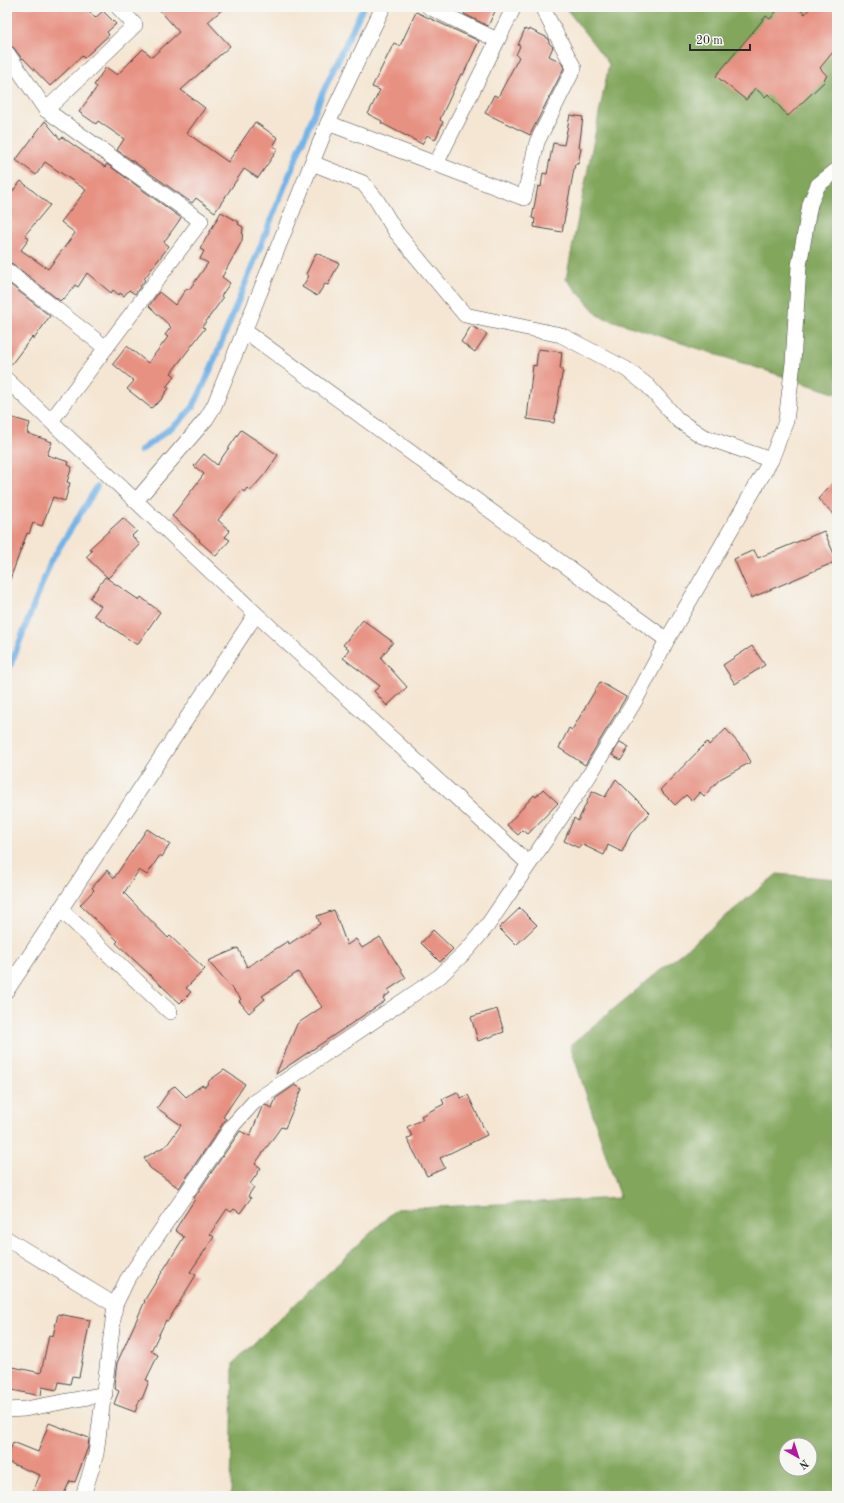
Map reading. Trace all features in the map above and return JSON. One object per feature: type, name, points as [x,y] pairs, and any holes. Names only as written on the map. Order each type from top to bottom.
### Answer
[{"type":"street","points":[[46,110],[135,25],[118,7]]},
{"type":"street","points":[[136,500],[206,419],[214,406],[328,123],[383,7]]},
{"type":"street","points":[[429,7],[497,40]]},
{"type":"street","points":[[436,164],[514,7]]},
{"type":"street","points":[[328,123],[524,198],[537,142],[574,68],[542,7]]},
{"type":"street","points":[[7,54],[46,110],[201,221],[51,421]]},
{"type":"street","points":[[312,163],[363,183],[376,199],[396,232],[465,315],[561,335],[626,369],[648,386],[678,420],[702,436],[771,460]]},
{"type":"street","points":[[83,1496],[96,1454],[115,1305],[127,1280],[233,1125],[254,1102],[440,976],[473,944],[587,779],[636,699],[667,640],[771,460],[786,421],[793,362],[799,266],[810,204],[818,185],[837,170]]},
{"type":"street","points":[[7,271],[106,348]]},
{"type":"street","points":[[245,331],[667,640]]},
{"type":"street","points":[[7,380],[256,614],[529,864]]},
{"type":"street","points":[[7,990],[256,614]]},
{"type":"street","points":[[60,910],[170,1012]]},
{"type":"street","points":[[7,1239],[115,1305]]},
{"type":"street","points":[[7,1410],[25,1409],[104,1394]]},
{"type":"green space","points":[[565,7],[837,7],[837,394],[599,316],[566,279],[609,64]]},
{"type":"green space","points":[[777,874],[837,879],[837,1496],[231,1496],[233,1363],[396,1209],[620,1198],[570,1045]]},
{"type":"building","points":[[7,7],[86,7],[95,18],[103,11],[116,24],[107,32],[109,35],[84,58],[82,56],[50,86],[23,58],[22,59],[14,48],[7,44]]},
{"type":"building","points":[[157,7],[225,7],[208,22],[230,46],[181,90],[205,108],[187,133],[228,162],[255,122],[278,138],[273,146],[278,149],[258,178],[244,169],[215,212],[196,198],[192,203],[117,150],[124,139],[98,121],[96,124],[79,112],[97,87],[94,85],[106,67],[117,75],[143,49],[152,57],[179,32]]},
{"type":"building","points":[[467,7],[497,7],[488,26],[464,14]]},
{"type":"building","points":[[780,7],[797,7],[805,14],[811,7],[837,7],[837,47],[820,68],[827,76],[824,79],[825,81],[788,116],[768,94],[765,97],[755,88],[746,100],[716,76],[766,16],[770,19]]},
{"type":"building","points":[[416,12],[479,41],[463,75],[461,74],[441,117],[440,120],[443,122],[435,140],[427,135],[422,144],[381,123],[382,121],[368,114],[380,90],[372,87],[394,43],[400,46]]},
{"type":"building","points":[[525,29],[528,31],[529,29],[548,38],[549,43],[553,47],[549,56],[561,62],[564,68],[530,135],[485,113],[494,95],[498,97],[519,57],[516,55],[520,46],[518,45]]},
{"type":"building","points":[[570,115],[583,117],[579,148],[581,148],[578,164],[575,164],[562,232],[534,227],[535,219],[532,218],[538,186],[541,187],[543,173],[547,174],[553,143],[564,145]]},
{"type":"building","points":[[45,121],[60,139],[62,137],[105,167],[107,164],[181,218],[164,242],[169,246],[144,279],[145,280],[135,294],[129,290],[124,296],[120,293],[119,295],[113,290],[111,293],[87,273],[78,287],[75,285],[64,299],[63,298],[60,301],[13,264],[7,262],[7,198],[21,181],[50,205],[25,235],[29,239],[21,250],[48,269],[75,233],[61,222],[86,190],[45,162],[36,175],[16,160]]},
{"type":"building","points":[[221,212],[239,222],[238,224],[243,227],[242,241],[222,277],[230,283],[221,296],[223,298],[202,327],[205,328],[171,373],[175,376],[166,387],[169,388],[160,401],[151,408],[127,389],[134,381],[113,364],[127,346],[148,363],[168,337],[165,335],[171,327],[149,306],[159,292],[175,305],[187,288],[189,290],[208,263],[200,259],[204,251],[200,249]]},
{"type":"building","points":[[316,253],[339,263],[328,285],[325,284],[317,296],[302,287],[309,276],[306,274]]},
{"type":"building","points":[[7,282],[50,316],[34,339],[32,337],[7,370]]},
{"type":"building","points":[[471,326],[487,334],[475,352],[461,342]]},
{"type":"building","points":[[538,349],[562,352],[560,369],[563,369],[554,423],[527,419],[533,365],[536,366]]},
{"type":"building","points":[[7,416],[30,423],[27,433],[52,442],[47,455],[69,462],[68,465],[72,467],[67,482],[70,483],[65,501],[53,497],[42,526],[33,523],[29,534],[27,533],[9,582],[7,582]]},
{"type":"building","points":[[241,430],[278,455],[265,474],[250,491],[247,488],[244,492],[242,490],[218,520],[230,531],[225,537],[230,540],[216,556],[172,516],[204,474],[194,466],[204,454],[217,465]]},
{"type":"building","points":[[837,478],[837,517],[818,499]]},
{"type":"building","points":[[123,518],[137,531],[132,536],[140,545],[108,578],[86,557],[92,551],[89,549]]},
{"type":"building","points":[[824,531],[837,561],[751,598],[734,559],[754,550],[758,558]]},
{"type":"building","points":[[105,577],[139,600],[141,597],[160,612],[137,645],[94,615],[101,606],[90,598]]},
{"type":"building","points":[[363,620],[393,642],[381,658],[407,687],[387,706],[374,691],[380,686],[343,658],[349,649],[343,645]]},
{"type":"building","points":[[752,646],[765,665],[735,684],[723,665]]},
{"type":"building","points":[[600,682],[626,697],[585,765],[559,748],[569,728],[572,730]]},
{"type":"building","points":[[726,729],[745,751],[751,762],[720,779],[704,796],[700,792],[692,801],[686,795],[675,805],[660,790],[707,742],[709,745]]},
{"type":"building","points":[[620,742],[629,747],[621,760],[612,755]]},
{"type":"building","points":[[616,779],[650,813],[631,833],[622,852],[608,845],[604,855],[581,844],[579,848],[564,841],[574,818],[578,821],[592,791],[605,797]]},
{"type":"building","points":[[543,789],[558,803],[528,834],[523,830],[518,835],[507,825],[534,795],[536,797]]},
{"type":"building","points":[[147,829],[170,844],[162,857],[160,855],[147,875],[139,870],[124,893],[168,938],[170,936],[205,969],[186,988],[191,992],[180,1003],[116,943],[118,941],[80,905],[94,890],[92,888],[107,870],[114,878]]},
{"type":"building","points":[[520,908],[537,925],[516,945],[499,928]]},
{"type":"building","points":[[334,910],[347,945],[356,939],[362,948],[380,937],[406,978],[388,990],[390,993],[383,998],[385,1001],[276,1074],[297,1024],[322,1007],[298,972],[262,996],[265,999],[249,1013],[239,1001],[241,999],[208,961],[238,948],[247,967],[288,941],[289,944],[320,924],[317,916]]},
{"type":"building","points":[[433,930],[453,949],[440,962],[421,943]]},
{"type":"building","points":[[497,1009],[504,1032],[478,1041],[471,1017]]},
{"type":"building","points":[[224,1070],[245,1084],[223,1117],[226,1119],[179,1188],[150,1168],[144,1158],[167,1145],[181,1125],[157,1108],[171,1088],[175,1086],[186,1097],[202,1085],[205,1087],[210,1080]]},
{"type":"building","points":[[295,1085],[302,1089],[285,1128],[281,1127],[255,1164],[261,1168],[250,1184],[254,1187],[248,1196],[251,1198],[240,1213],[234,1209],[231,1212],[227,1209],[210,1234],[214,1237],[190,1272],[196,1275],[168,1321],[166,1320],[151,1351],[158,1355],[146,1380],[149,1381],[135,1412],[114,1404],[119,1391],[115,1389],[116,1385],[114,1384],[117,1363],[144,1301],[184,1237],[175,1230],[195,1199],[194,1198],[240,1131],[250,1136],[262,1107],[265,1105],[272,1108],[276,1098]]},
{"type":"building","points":[[457,1092],[461,1098],[468,1095],[487,1135],[440,1158],[445,1168],[427,1176],[407,1139],[412,1136],[407,1127],[423,1119],[421,1116],[444,1104],[442,1099]]},
{"type":"building","points":[[58,1314],[90,1320],[79,1377],[72,1376],[70,1384],[59,1382],[57,1390],[42,1387],[41,1396],[7,1389],[7,1372],[11,1373],[13,1367],[41,1373],[49,1335],[53,1336]]},
{"type":"building","points":[[49,1423],[89,1438],[88,1447],[75,1482],[70,1481],[63,1496],[31,1496],[40,1475],[7,1462],[7,1459],[13,1442],[38,1452]]},
{"type":"waterway","points":[[140,451],[180,421],[193,407],[207,378],[322,94],[363,7]]},
{"type":"waterway","points":[[7,674],[51,561],[97,487]]}]
